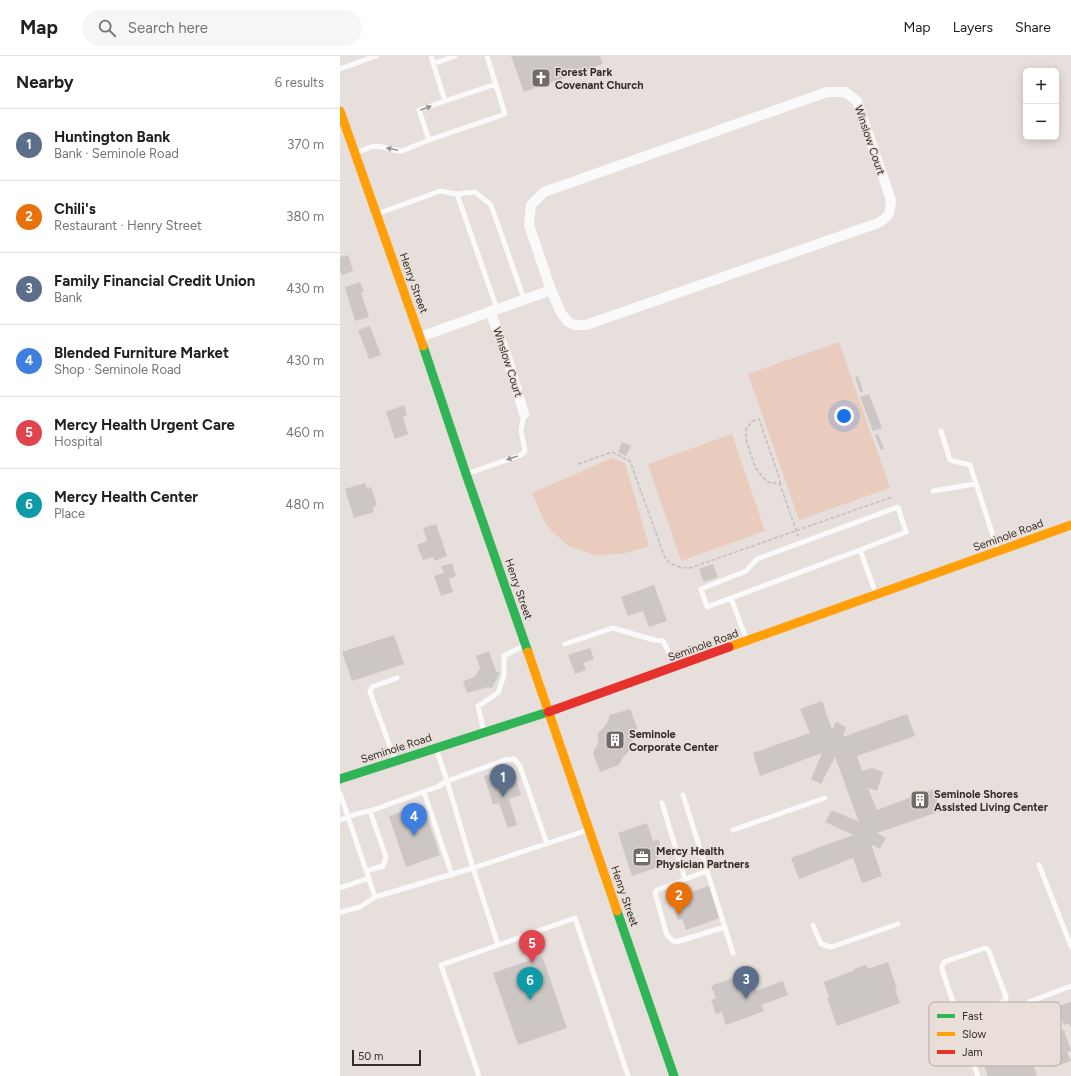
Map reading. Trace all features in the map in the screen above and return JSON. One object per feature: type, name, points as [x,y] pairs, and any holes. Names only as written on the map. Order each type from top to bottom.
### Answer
[{"type":"street","name":"Winslow Court","points":[[827,92],[844,92],[857,101],[891,200],[887,218],[878,223],[586,325],[575,325],[568,322],[561,313],[551,290],[529,225],[531,205],[544,192],[827,92]]},
{"type":"street","name":"Henry Street","points":[[340,111],[420,337],[674,1076]]},
{"type":"street","points":[[420,337],[551,290]]},
{"type":"street","name":"Winslow Court","points":[[494,310],[524,414]]},
{"type":"street","name":"Seminole Road","points":[[340,779],[549,712],[1071,525]]},
{"type":"lane","points":[[340,69],[376,56]]},
{"type":"lane","points":[[431,56],[445,101]]},
{"type":"lane","points":[[433,64],[455,56]]},
{"type":"lane","points":[[355,154],[372,146],[402,151],[429,140],[505,114],[487,56]]},
{"type":"lane","points":[[429,140],[419,110],[496,84]]},
{"type":"lane","points":[[376,214],[440,192],[457,194],[475,192],[491,205],[524,299]]},
{"type":"lane","points":[[457,194],[494,310]]},
{"type":"lane","points":[[466,474],[521,455],[525,451],[520,430],[524,414]]},
{"type":"lane","points":[[941,431],[950,460],[970,465],[998,552]]},
{"type":"lane","points":[[933,491],[975,484]]},
{"type":"lane","points":[[898,507],[906,532],[860,550],[706,607],[701,589],[746,571],[757,559],[898,507]]},
{"type":"lane","points":[[860,550],[876,595]]},
{"type":"lane","points":[[731,598],[747,642]]},
{"type":"lane","points":[[565,644],[613,628],[654,640],[663,641],[676,667]]},
{"type":"lane","points":[[484,733],[478,706],[498,693],[504,676],[504,656],[526,645]]},
{"type":"lane","points":[[396,761],[370,692],[372,687],[397,678]]},
{"type":"lane","points":[[436,748],[498,945]]},
{"type":"lane","points":[[340,820],[424,792],[447,781],[505,760],[514,759],[520,766],[547,844]]},
{"type":"lane","points":[[424,792],[452,875]]},
{"type":"lane","points":[[340,793],[375,897]]},
{"type":"lane","points":[[684,795],[733,953]]},
{"type":"lane","points":[[733,830],[825,798]]},
{"type":"lane","points":[[662,803],[686,880]]},
{"type":"lane","points":[[367,871],[383,866],[386,857],[370,811]]},
{"type":"lane","points":[[340,912],[360,907],[375,897],[452,875],[589,829]]},
{"type":"lane","points":[[1040,865],[1071,946]]},
{"type":"lane","points":[[707,871],[657,890],[654,893],[667,935],[676,942],[725,927]]},
{"type":"lane","points":[[340,888],[369,878]]},
{"type":"lane","points":[[479,1076],[440,965],[575,918],[628,1076]]},
{"type":"lane","points":[[813,925],[821,944],[831,947],[898,924]]},
{"type":"lane","points":[[953,1002],[942,969],[942,964],[986,948],[989,950],[1006,999],[1003,1002]]},
{"type":"lane","points":[[1028,1002],[1071,986]]},
{"type":"lane","points":[[974,1066],[978,1076]]},
{"type":"path","points":[[780,484],[767,482],[756,466],[746,439],[746,428],[752,421],[758,419],[801,543]]},
{"type":"path","points":[[578,464],[612,452],[630,461],[665,558],[669,563],[682,568],[690,568],[892,496]]},
{"type":"shaded area","points":[[839,342],[890,488],[799,520],[748,374]]},
{"type":"shaded area","points":[[732,434],[765,531],[681,561],[648,464]]},
{"type":"shaded area","points":[[612,458],[625,463],[649,546],[622,554],[595,555],[568,546],[546,525],[532,493]]},
{"type":"building","name":"Forest Park Covenant Church","points":[[511,56],[600,56],[603,64],[524,92]]},
{"type":"building","points":[[348,255],[353,271],[342,275],[340,270],[340,257]]},
{"type":"building","points":[[360,282],[364,292],[361,293],[369,317],[355,321],[345,287]]},
{"type":"building","points":[[370,326],[381,355],[369,359],[358,330]]},
{"type":"building","points":[[858,376],[863,391],[860,392],[855,377]]},
{"type":"building","points":[[869,394],[882,428],[873,431],[860,397]]},
{"type":"building","points":[[404,405],[407,415],[403,417],[408,434],[395,439],[386,412]]},
{"type":"building","points":[[878,434],[884,449],[881,450],[875,435]]},
{"type":"building","points":[[622,442],[631,446],[626,456],[618,452]]},
{"type":"building","points":[[365,483],[367,488],[371,487],[377,505],[373,507],[374,512],[354,518],[345,489]]},
{"type":"building","points":[[436,524],[447,556],[435,561],[433,557],[423,560],[417,545],[427,541],[423,528]]},
{"type":"building","points":[[452,563],[456,576],[449,579],[453,592],[441,596],[434,576],[444,573],[441,566]]},
{"type":"building","points":[[713,564],[718,577],[704,582],[699,569]]},
{"type":"building","points":[[654,585],[667,621],[649,627],[643,611],[628,616],[621,597]]},
{"type":"building","points":[[394,635],[404,664],[352,681],[342,652]]},
{"type":"building","points":[[590,648],[594,659],[583,663],[586,670],[575,674],[568,655]]},
{"type":"building","points":[[489,651],[496,671],[500,673],[492,688],[488,687],[467,693],[463,681],[475,677],[480,668],[476,656]]},
{"type":"building","name":"Seminole Shores Assisted Living Center","points":[[822,701],[832,730],[836,722],[846,727],[843,737],[907,714],[915,736],[857,756],[862,771],[872,768],[883,772],[877,791],[868,788],[877,810],[933,789],[941,811],[877,833],[886,838],[880,849],[871,844],[882,876],[862,883],[853,858],[799,879],[791,858],[853,835],[825,822],[832,810],[859,822],[835,757],[821,784],[811,779],[822,753],[760,776],[753,753],[810,733],[800,709]]},
{"type":"building","name":"Seminole Corporate Center","points":[[630,709],[637,728],[631,749],[624,756],[619,765],[600,772],[593,753],[598,743],[598,733],[606,725],[610,715]]},
{"type":"building","points":[[512,767],[521,795],[509,799],[517,825],[508,828],[499,803],[493,804],[484,776]]},
{"type":"building","points":[[423,805],[440,855],[406,867],[389,816]]},
{"type":"building","name":"Mercy Health Physician Partners","points":[[647,823],[653,841],[659,839],[660,845],[655,847],[661,866],[632,876],[618,833]]},
{"type":"building","points":[[709,886],[720,918],[686,930],[682,919],[678,920],[675,911],[679,910],[675,898]]},
{"type":"building","points":[[542,956],[567,1028],[518,1045],[493,973]]},
{"type":"building","points":[[888,962],[900,1003],[837,1026],[827,998],[829,998],[824,982],[866,965],[868,969]]},
{"type":"building","points":[[749,972],[756,991],[783,981],[788,995],[761,1005],[764,1011],[726,1025],[722,1012],[716,1014],[711,1000],[716,998],[711,986]]},
{"type":"building","points":[[1071,1002],[1071,1028],[1069,1024],[1064,1025],[1061,1017],[1061,1006]]},
{"type":"building","points":[[1064,1030],[1071,1051],[1067,1052],[1071,1061],[1061,1065],[1061,1031]]},
{"type":"building","points":[[984,1066],[1034,1066],[1037,1075],[1034,1076],[988,1076]]},
{"type":"traffic: fast","points":[[423,346],[528,652]]},
{"type":"traffic: fast","points":[[340,779],[548,712]]},
{"type":"traffic: fast","points":[[617,911],[674,1076]]},
{"type":"traffic: slow","points":[[340,111],[423,346]]},
{"type":"traffic: slow","points":[[729,647],[1071,525]]},
{"type":"traffic: slow","points":[[528,652],[617,911]]},
{"type":"traffic: jam","points":[[548,712],[729,647]]},
{"type":"place","name":"Forest Park Covenant Church","points":[[541,78]]},
{"type":"place","name":"Seminole Corporate Center","points":[[615,740]]},
{"type":"place","name":"Huntington Bank","points":[[503,797]]},
{"type":"place","name":"Seminole Shores Assisted Living Center","points":[[920,800]]},
{"type":"place","name":"Blended Furniture Market","points":[[414,836]]},
{"type":"place","name":"Mercy Health Physician Partners","points":[[642,857]]},
{"type":"place","name":"Chili's","points":[[679,915]]},
{"type":"place","name":"Mercy Health Urgent Care","points":[[532,963]]},
{"type":"place","name":"Family Financial Credit Union","points":[[746,999]]},
{"type":"place","name":"Mercy Health Center","points":[[530,1000]]}]
